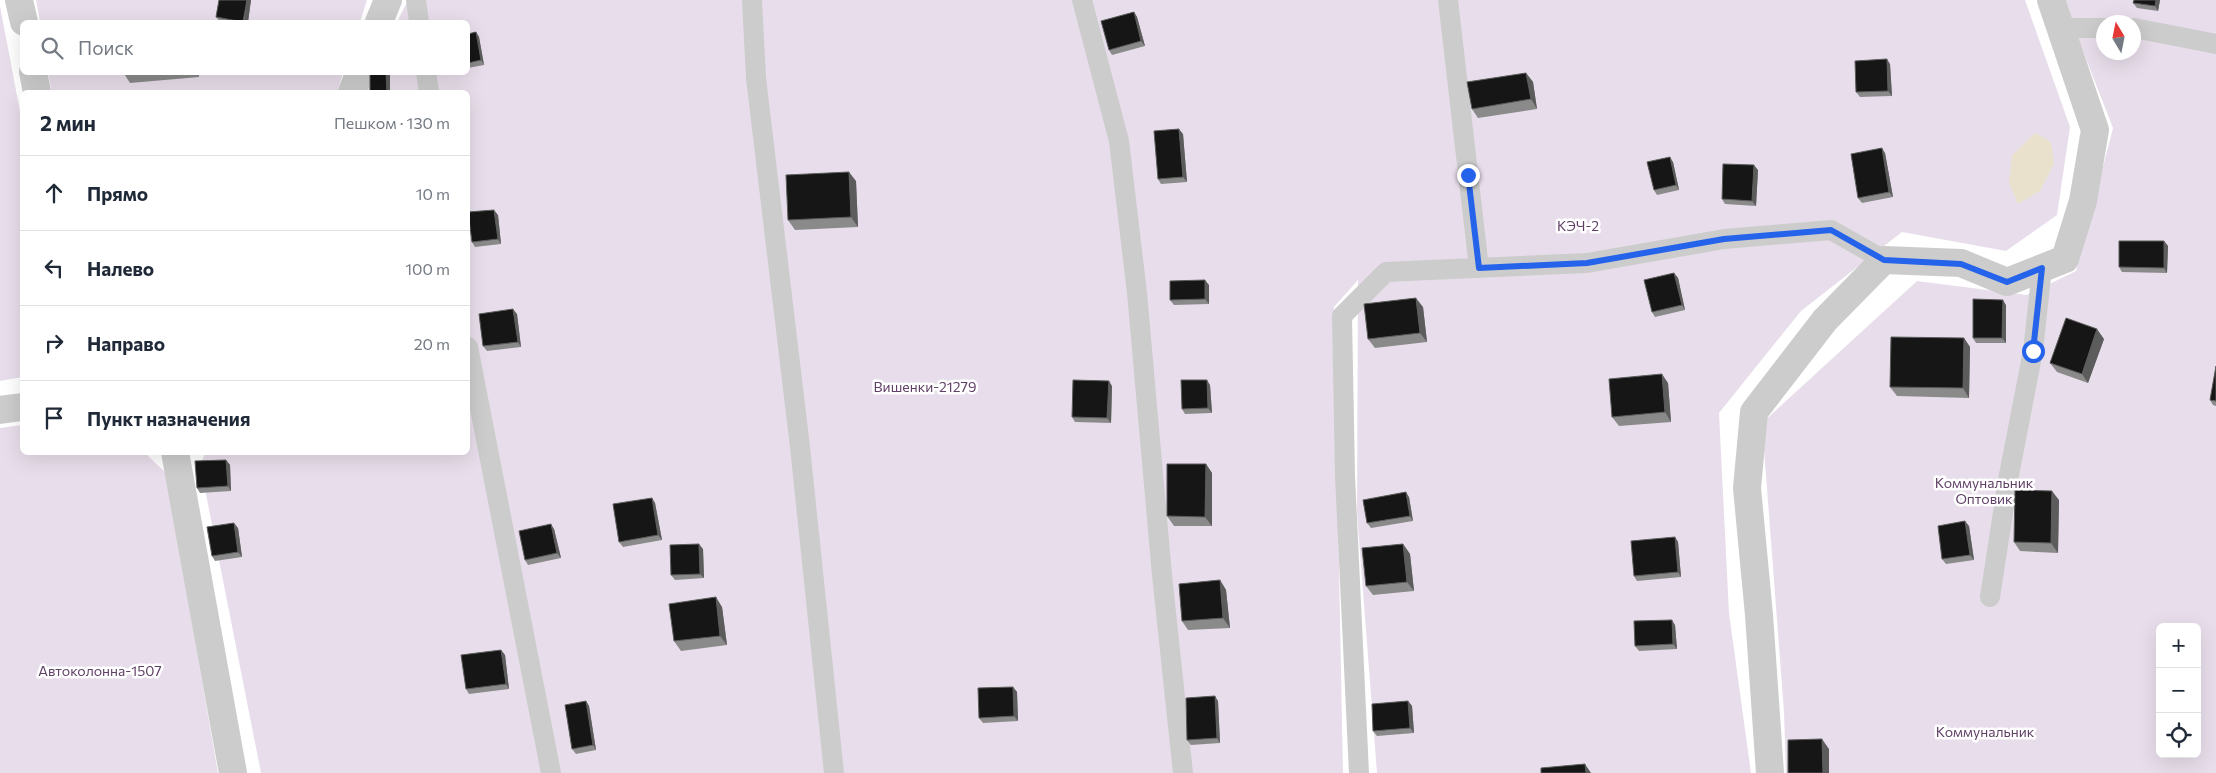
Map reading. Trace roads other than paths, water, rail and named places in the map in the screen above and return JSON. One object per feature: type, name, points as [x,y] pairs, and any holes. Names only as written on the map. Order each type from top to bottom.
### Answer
[{"type":"street","points":[[19,0],[24,20]]},
{"type":"street","points":[[380,20],[388,0]]},
{"type":"street","points":[[1770,773],[1759,615],[1747,488],[1754,412],[1825,320],[1884,260],[1961,264],[2007,282],[2064,259],[2083,201],[2095,130],[2051,0]]},
{"type":"street","points":[[34,75],[37,90]]},
{"type":"street","points":[[353,90],[359,75]]},
{"type":"street","points":[[0,410],[20,407]]},
{"type":"street","points":[[176,455],[234,773]]},
{"type":"lane","points":[[416,0],[419,20]]},
{"type":"lane","points":[[752,0],[756,78],[801,457],[834,773]]},
{"type":"lane","points":[[1082,0],[1119,141],[1137,293],[1162,575],[1183,773]]},
{"type":"lane","points":[[1448,0],[1479,268]]},
{"type":"lane","points":[[2061,28],[2096,28]]},
{"type":"lane","points":[[2141,29],[2216,44]]},
{"type":"lane","points":[[426,75],[428,90]]},
{"type":"lane","points":[[1359,773],[1345,476],[1342,316],[1386,272],[1587,263],[1724,239],[1831,230],[1884,260]]},
{"type":"lane","points":[[1990,598],[2008,480],[2033,351],[2042,268]]},
{"type":"lane","points":[[470,357],[551,773]]},
{"type":"park label","name":"КЭЧ-2","points":[[1578,226]]},
{"type":"park label","name":"Вишенки-21279","points":[[925,387]]},
{"type":"park label","name":"Коммунальник Оптовик","points":[[1984,492]]},
{"type":"park label","name":"Автоколонна-1507","points":[[100,671]]},
{"type":"park label","name":"Коммунальник","points":[[1985,732]]}]
